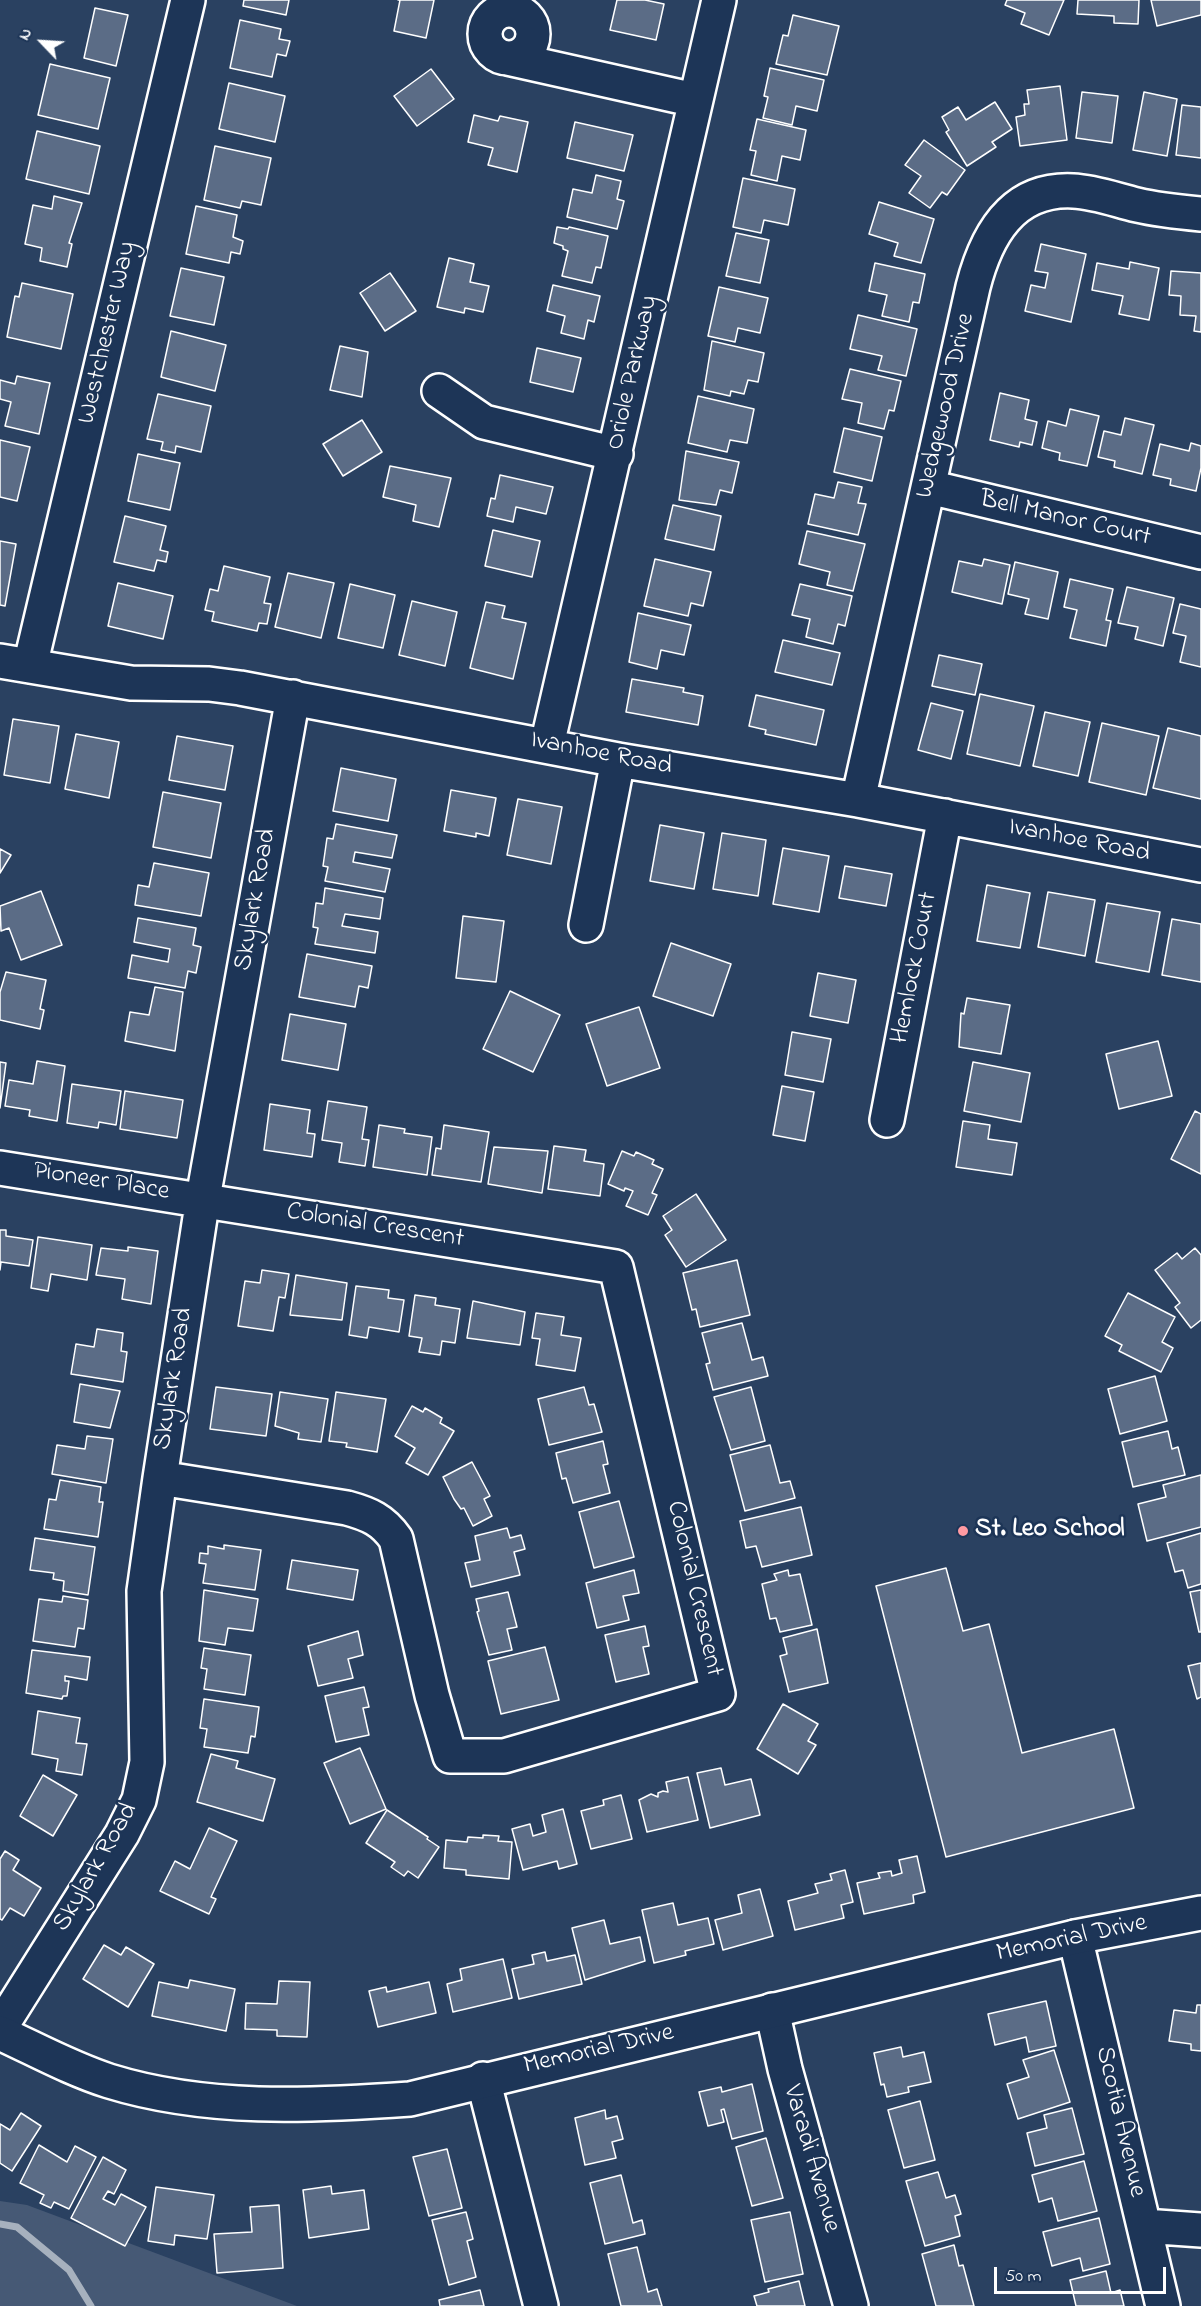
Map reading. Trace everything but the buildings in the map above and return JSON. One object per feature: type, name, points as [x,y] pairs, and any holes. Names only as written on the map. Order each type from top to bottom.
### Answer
[{"type":"street","name":"Westchester Way","points":[[15,663],[188,0]]},
{"type":"street","name":"Oriole Parkway","points":[[547,745],[719,0]]},
{"type":"street","points":[[507,58],[695,100]]},
{"type":"street","name":"Wedgewood Drive","points":[[858,800],[980,260],[990,238],[1003,220],[1019,206],[1055,192],[1074,191],[1173,212],[1201,214]]},
{"type":"street","points":[[440,391],[484,422],[616,454]]},
{"type":"street","name":"Bell Manor Court","points":[[929,487],[1201,552]]},
{"type":"street","name":"Ivanhoe Road","points":[[15,663],[131,683],[225,685],[618,760],[858,800],[1201,865]]},
{"type":"street","name":"Skylark Road","points":[[0,2030],[122,1834],[139,1800],[147,1762],[144,1591],[203,1198],[293,697]]},
{"type":"street","points":[[586,925],[618,760]]},
{"type":"street","name":"Hemlock Court","points":[[887,1120],[945,816]]},
{"type":"street","name":"Pioneer Place","points":[[0,1168],[203,1198]]},
{"type":"street","name":"Colonial Crescent","points":[[160,1478],[347,1508],[370,1514],[386,1524],[396,1539],[432,1695],[450,1756],[504,1756],[718,1694],[616,1267],[203,1198]]},
{"type":"street","name":"Memorial Drive","points":[[0,2030],[109,2081],[183,2098],[322,2105],[410,2099],[483,2079],[1075,1937],[1201,1913]]},
{"type":"street","name":"Scotia Avenue","points":[[1075,1937],[1163,2306]]},
{"type":"street","name":"Varadi Avenue","points":[[772,2010],[785,2069],[852,2306]]},
{"type":"street","points":[[483,2079],[541,2306]]},
{"type":"street","points":[[1144,2226],[1201,2230]]},
{"type":"shaded area","points":[[0,2201],[27,2205],[297,2306],[0,2306]]},
{"type":"waterway","points":[[0,2224],[17,2227],[69,2270],[91,2306]]},
{"type":"place","name":"St. Leo School","points":[[963,1531]]}]
